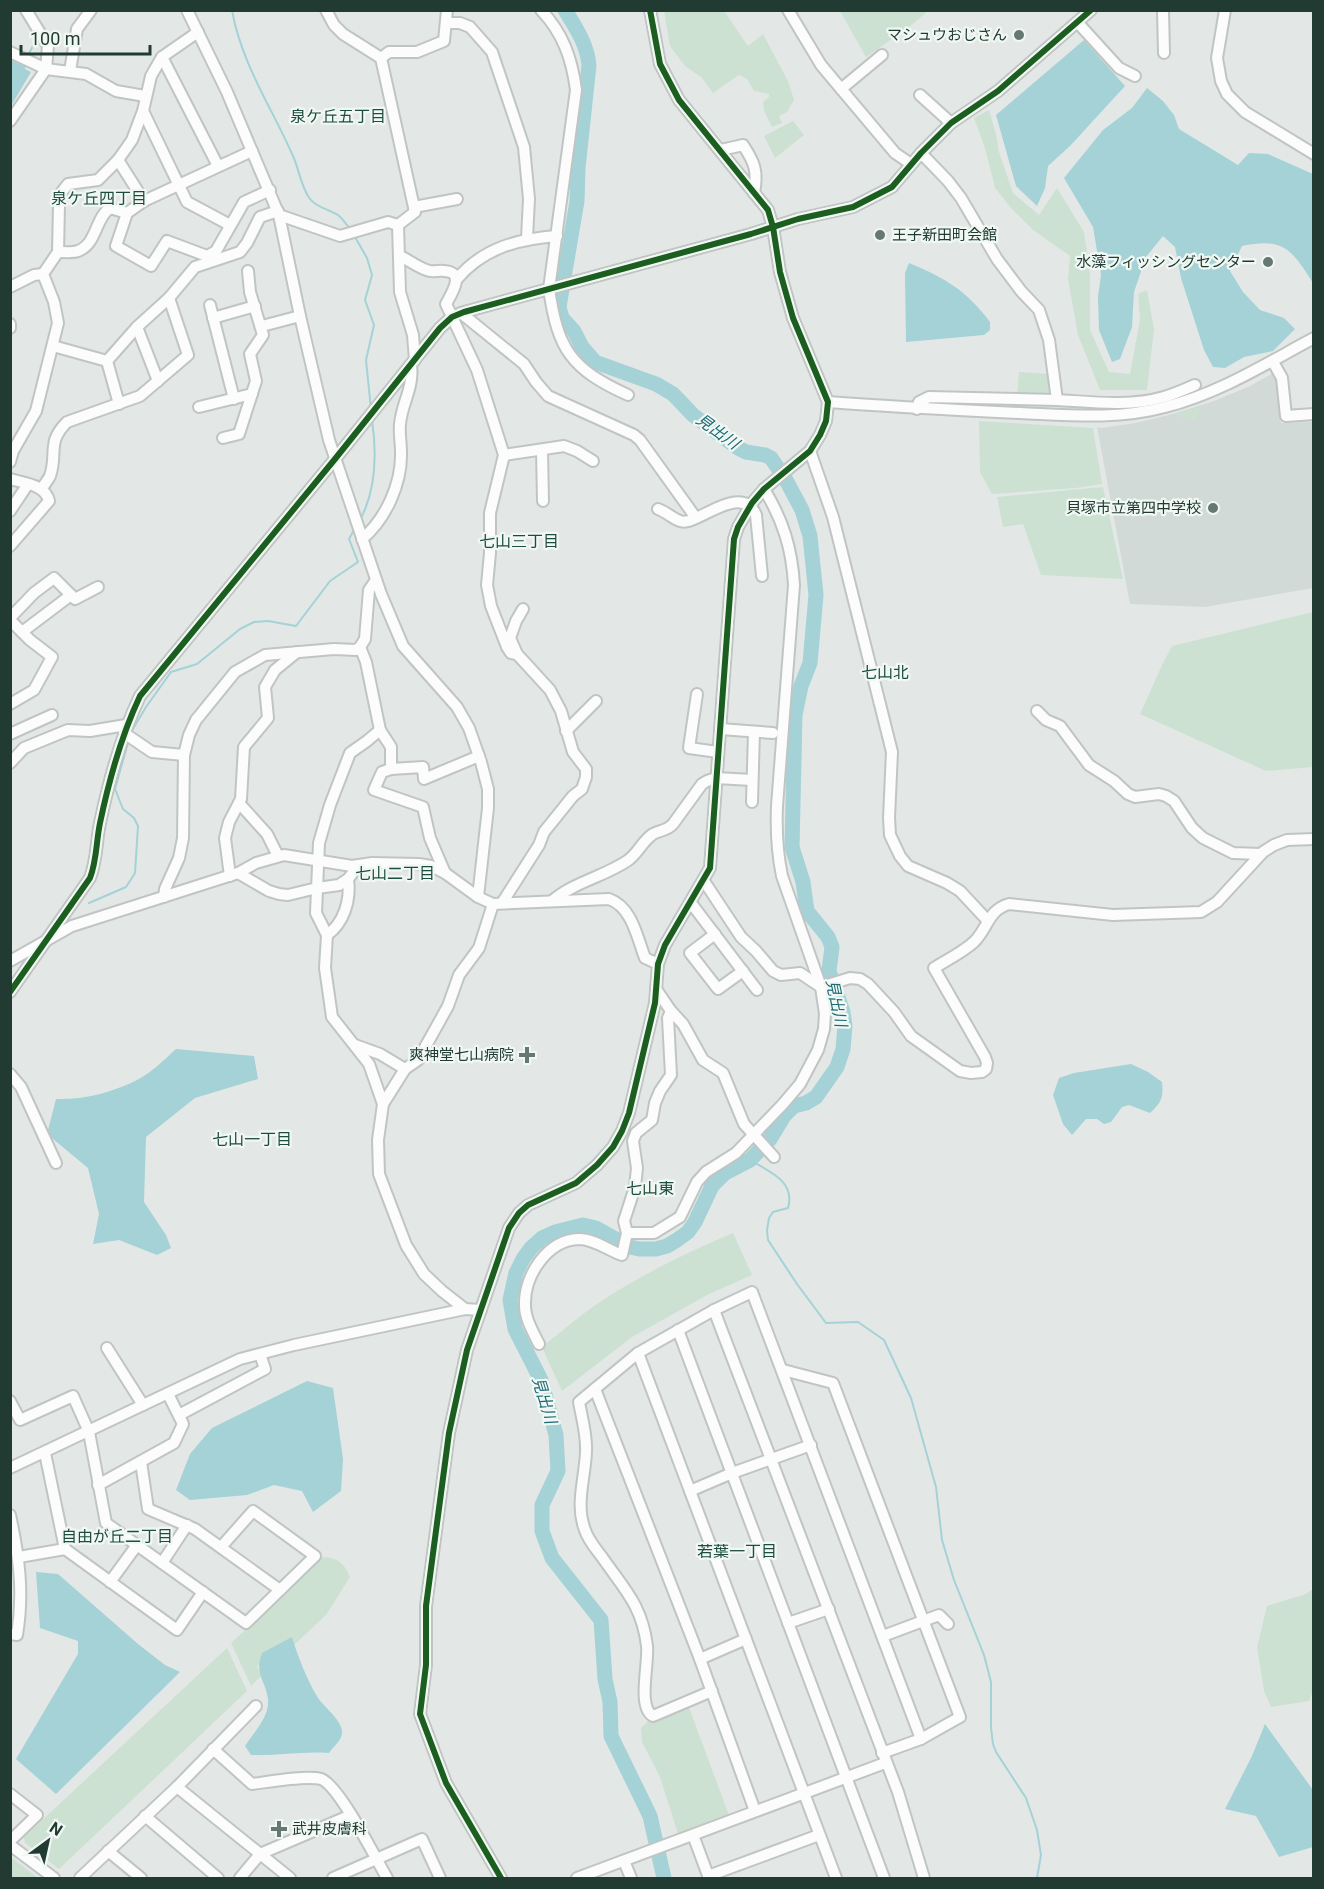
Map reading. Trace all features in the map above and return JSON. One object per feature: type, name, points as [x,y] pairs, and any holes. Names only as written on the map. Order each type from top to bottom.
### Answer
[{"type":"street","points":[[10,121],[46,69],[48,46],[26,10]]},
{"type":"street","points":[[70,71],[77,29],[91,10]]},
{"type":"street","points":[[187,10],[270,189],[278,213],[300,316],[335,459],[394,629],[403,646],[457,707],[470,729],[479,756],[488,789],[478,897]]},
{"type":"street","points":[[326,10],[334,25],[343,34],[381,58],[415,212],[398,225]]},
{"type":"street","points":[[381,58],[389,52],[417,52],[444,41],[447,10]]},
{"type":"street","points":[[540,10],[552,22],[562,38],[574,72],[576,90],[549,289],[558,333],[578,366],[602,383],[628,395]]},
{"type":"street","points":[[501,1878],[446,1783],[420,1714],[426,1665],[426,1606],[449,1433],[467,1350],[509,1228],[519,1213],[528,1205],[576,1183],[597,1165],[613,1147],[629,1113],[656,989],[658,964],[665,945],[710,868],[734,539],[750,506],[764,489],[810,451],[826,421],[828,402],[794,318],[780,272],[768,210],[679,100],[660,64],[650,10]]},
{"type":"street","points":[[788,10],[821,65],[895,153],[910,164]]},
{"type":"street","points":[[10,992],[90,878],[95,865],[99,825],[125,729],[140,696],[440,328],[457,315],[798,219],[846,209],[864,202],[892,187],[910,164],[951,123],[999,91],[1092,10]]},
{"type":"street","points":[[1163,10],[1164,54]]},
{"type":"street","points":[[1225,10],[1217,58],[1221,81],[1227,94],[1234,104],[1245,112],[1314,154]]},
{"type":"street","points":[[447,23],[460,23],[470,27],[492,52],[524,147],[529,199],[527,238]]},
{"type":"street","points":[[1078,23],[1119,68],[1135,76]]},
{"type":"street","points":[[43,274],[58,252],[61,193],[68,184],[98,180],[118,160],[132,140],[143,111],[151,76],[162,57],[198,32]]},
{"type":"street","points":[[10,52],[46,69],[86,74],[116,91],[145,96]]},
{"type":"street","points":[[841,89],[882,55]]},
{"type":"street","points":[[162,57],[218,166]]},
{"type":"street","points":[[920,95],[951,123]]},
{"type":"street","points":[[143,111],[187,202],[230,225]]},
{"type":"street","points":[[721,150],[743,145],[756,170],[754,193]]},
{"type":"street","points":[[252,151],[144,201],[128,213],[116,246],[151,266],[167,241],[207,256],[216,250],[244,202],[270,189]]},
{"type":"street","points":[[921,153],[954,189],[997,259],[1021,291],[1039,310],[1049,340],[1057,400]]},
{"type":"street","points":[[118,160],[144,201]]},
{"type":"street","points":[[414,207],[457,199]]},
{"type":"street","points":[[58,252],[78,251],[92,238],[105,211],[110,208],[128,213]]},
{"type":"street","points":[[107,361],[137,327],[169,298],[195,267],[240,252],[260,217],[278,213],[340,236],[388,222],[398,225]]},
{"type":"street","points":[[362,539],[368,534],[394,495],[401,460],[399,426],[409,395],[412,376],[413,335],[400,292],[398,225]]},
{"type":"street","points":[[557,236],[527,238],[480,257],[468,265],[457,279],[456,288],[446,304],[457,315],[524,364],[548,396],[634,435],[640,440],[696,518]]},
{"type":"street","points":[[400,256],[431,272],[446,270],[454,274],[457,279]]},
{"type":"street","points":[[223,438],[239,434],[256,381],[250,354],[263,335],[248,271]]},
{"type":"street","points":[[10,288],[34,274],[43,274]]},
{"type":"street","points":[[10,462],[13,452],[36,411],[58,323],[54,302],[43,274]]},
{"type":"street","points":[[42,488],[50,476],[54,439],[67,422],[140,396],[188,354],[169,298]]},
{"type":"street","points":[[210,305],[234,399]]},
{"type":"street","points":[[213,318],[255,306]]},
{"type":"street","points":[[457,315],[504,455],[490,513],[490,553],[486,585],[491,606],[507,647],[511,653],[517,654]]},
{"type":"street","points":[[261,326],[300,316]]},
{"type":"street","points":[[137,327],[158,381]]},
{"type":"street","points":[[828,402],[916,409],[1104,416],[1214,392],[1314,338]]},
{"type":"street","points":[[53,346],[107,361]]},
{"type":"street","points":[[107,361],[119,404]]},
{"type":"street","points":[[1273,362],[1282,378],[1286,416],[1314,414]]},
{"type":"street","points":[[916,409],[919,402],[929,397],[1161,403],[1195,385]]},
{"type":"street","points":[[199,408],[252,394]]},
{"type":"street","points":[[504,455],[564,446],[593,461]]},
{"type":"street","points":[[542,450],[543,501]]},
{"type":"street","points":[[810,451],[833,518],[892,752],[890,835],[900,856],[908,866],[960,891],[988,921]]},
{"type":"street","points":[[10,479],[42,488],[48,494],[49,501],[12,541]]},
{"type":"street","points":[[10,511],[28,484]]},
{"type":"street","points":[[627,1233],[654,1233],[680,1217],[690,1193],[706,1173],[736,1153],[800,1084],[818,1050],[825,1022],[821,987],[782,876],[778,857],[777,806],[794,585],[792,555],[787,537],[764,489]]},
{"type":"street","points":[[658,509],[681,523],[688,523],[733,501],[750,506],[756,515],[762,576]]},
{"type":"street","points":[[11,704],[34,690],[52,657],[17,632],[10,619],[34,593],[54,578],[75,599],[98,587]]},
{"type":"street","points":[[164,897],[165,889],[179,858],[183,838],[184,755],[196,720],[235,672],[265,655],[334,649],[356,651],[365,639],[369,590],[376,580]]},
{"type":"street","points":[[17,632],[71,595]]},
{"type":"street","points":[[465,1309],[424,1274],[406,1245],[379,1174],[378,1140],[383,1104],[405,1069],[418,1060],[448,1006],[459,975],[479,948],[498,903],[539,845],[544,832],[573,796],[582,789],[586,777],[586,769],[573,753],[561,711],[550,690],[517,654],[510,638],[523,609]]},
{"type":"street","points":[[360,647],[366,662],[380,730],[391,747],[391,769]]},
{"type":"street","points":[[234,875],[225,838],[243,787],[244,747],[268,718],[265,687],[275,670],[297,652]]},
{"type":"street","points":[[697,694],[689,748],[718,752]]},
{"type":"street","points":[[566,730],[596,701]]},
{"type":"street","points":[[1037,711],[1046,720],[1060,726],[1089,765],[1114,781],[1128,794],[1135,797],[1159,794],[1166,796],[1174,801],[1192,828],[1203,838],[1233,853],[1261,854]]},
{"type":"street","points":[[10,735],[52,715]]},
{"type":"street","points":[[10,763],[24,748],[68,730],[125,729],[152,752],[184,755]]},
{"type":"street","points":[[720,729],[773,733]]},
{"type":"street","points":[[380,730],[350,753],[330,805],[320,843],[316,913],[327,935],[325,968],[332,1017],[369,1064],[383,1104]]},
{"type":"street","points":[[752,802],[754,732]]},
{"type":"street","points":[[445,873],[430,838],[423,807],[374,790],[382,772],[391,769],[423,767],[424,779],[479,756]]},
{"type":"street","points":[[552,901],[565,890],[626,862],[636,855],[645,841],[653,834],[668,830],[702,784],[716,778],[753,780]]},
{"type":"street","points":[[239,803],[267,834],[278,856]]},
{"type":"street","points":[[704,881],[741,938],[774,972],[781,975],[800,973],[821,987],[860,979],[868,984],[894,1012],[911,1036],[960,1071],[971,1073],[982,1072],[986,1069],[985,1057],[934,968],[973,943],[994,912],[1001,907],[1009,904],[1113,915],[1201,912],[1217,902],[1261,854],[1274,845],[1287,840],[1314,839]]},
{"type":"street","points":[[10,961],[72,926],[234,875],[256,863],[278,856],[352,866],[372,863],[431,866],[445,873],[478,897],[498,903],[609,899],[618,902],[627,912],[645,958],[658,964]]},
{"type":"street","points":[[234,875],[279,894],[288,895],[339,885],[348,879],[359,865]]},
{"type":"street","points":[[327,935],[335,930],[341,920],[350,891],[348,879]]},
{"type":"street","points":[[691,903],[757,990]]},
{"type":"street","points":[[714,934],[690,953],[718,989],[743,971]]},
{"type":"street","points":[[656,989],[683,1024],[703,1060],[723,1073],[744,1124],[774,1157]]},
{"type":"street","points":[[539,1344],[527,1321],[525,1306],[528,1279],[540,1260],[559,1246],[580,1239],[591,1241],[622,1254],[627,1233],[624,1221],[635,1186],[637,1168],[633,1141],[636,1133],[652,1120],[657,1097],[671,1075],[668,1018],[671,1011]]},
{"type":"street","points":[[355,1045],[380,1054],[405,1069]]},
{"type":"street","points":[[10,1074],[21,1087],[56,1163]]},
{"type":"street","points":[[622,1131],[635,1137]]},
{"type":"street","points":[[712,1691],[653,1716],[648,1713],[644,1703],[647,1647],[640,1614],[630,1595],[592,1543],[585,1530],[580,1510],[586,1446],[579,1402],[638,1353],[714,1310],[752,1292],[921,1739]]},
{"type":"street","points":[[10,1468],[240,1359],[465,1309],[481,1310]]},
{"type":"street","points":[[714,1310],[897,1792],[924,1878]]},
{"type":"street","points":[[678,1330],[884,1878]]},
{"type":"street","points":[[107,1347],[143,1406]]},
{"type":"street","points":[[638,1353],[836,1878]]},
{"type":"street","points":[[179,1415],[265,1369],[260,1354]]},
{"type":"street","points":[[577,1878],[846,1776],[960,1717],[833,1383],[783,1370]]},
{"type":"street","points":[[595,1389],[700,1659],[755,1811]]},
{"type":"street","points":[[98,1485],[174,1443],[183,1424],[168,1394]]},
{"type":"street","points":[[10,1401],[15,1422],[73,1396],[88,1432],[106,1522],[246,1623],[315,1556],[253,1511],[221,1547]]},
{"type":"street","points":[[690,1491],[732,1473],[811,1445]]},
{"type":"street","points":[[45,1453],[65,1549],[177,1630],[203,1592]]},
{"type":"street","points":[[141,1462],[147,1509],[187,1525],[280,1590]]},
{"type":"street","points":[[10,1515],[19,1557],[22,1598],[17,1635],[10,1634]]},
{"type":"street","points":[[162,1563],[187,1525]]},
{"type":"street","points":[[111,1582],[137,1545]]},
{"type":"street","points":[[19,1557],[65,1549]]},
{"type":"street","points":[[788,1623],[829,1609]]},
{"type":"street","points":[[883,1636],[939,1615],[948,1624]]},
{"type":"street","points":[[700,1659],[746,1639]]},
{"type":"street","points":[[80,1878],[177,1786],[256,1706]]},
{"type":"street","points":[[213,1749],[252,1784],[309,1778],[321,1779],[330,1784],[351,1815],[387,1878]]},
{"type":"street","points":[[177,1786],[290,1878]]},
{"type":"street","points":[[10,1794],[37,1815],[10,1843],[54,1878]]},
{"type":"street","points":[[240,1878],[260,1854],[351,1815]]},
{"type":"street","points":[[145,1816],[218,1878]]},
{"type":"street","points":[[693,1835],[708,1877],[819,1835]]},
{"type":"street","points":[[333,1878],[377,1861],[422,1839],[440,1878]]},
{"type":"street","points":[[108,1851],[141,1878]]},
{"type":"street","points":[[624,1861],[631,1878]]},
{"type":"shaded area","name":"貝塚市立第四中学校","points":[[1275,372],[1278,380],[1281,423],[1313,422],[1313,588],[1205,607],[1130,604],[1097,427],[1135,423],[1173,414],[1248,387]]},
{"type":"green space","points":[[664,11],[724,11],[748,46],[763,34],[788,81],[794,100],[787,112],[779,116],[782,123],[772,127],[764,111],[763,102],[769,94],[754,91],[747,79],[739,75],[713,93],[702,78],[685,66],[670,46]]},
{"type":"green space","points":[[840,11],[928,11],[866,57]]},
{"type":"green space","points":[[989,110],[999,152],[1013,193],[1039,215],[1057,188],[1084,232],[1090,274],[1090,330],[1109,372],[1130,374],[1140,320],[1138,294],[1147,290],[1154,329],[1147,390],[1100,390],[1078,335],[1068,279],[1070,256],[1033,230],[995,188],[985,148],[974,118]]},
{"type":"green space","points":[[793,121],[804,135],[775,158],[764,136]]},
{"type":"green space","points":[[1019,372],[1049,374],[1051,397],[1017,396]]},
{"type":"green space","points":[[1201,407],[1197,417],[1193,420],[1176,414]]},
{"type":"green space","points":[[979,421],[1093,428],[1102,484],[992,494],[980,472]]},
{"type":"green space","points":[[1103,487],[1123,579],[1041,575],[1023,524],[1003,527],[997,497]]},
{"type":"green space","points":[[1313,612],[1313,767],[1266,771],[1140,714],[1172,646]]},
{"type":"green space","points":[[733,1233],[752,1275],[709,1294],[632,1337],[562,1391],[542,1347],[613,1293]]},
{"type":"green space","points":[[323,1557],[340,1562],[350,1577],[326,1615],[294,1645],[292,1637],[257,1666],[261,1676],[251,1686],[231,1643]]},
{"type":"green space","points":[[1313,1589],[1313,1691],[1309,1701],[1271,1707],[1264,1691],[1257,1647],[1267,1606],[1306,1594]]},
{"type":"green space","points":[[227,1648],[247,1691],[59,1869],[25,1843],[24,1837]]},
{"type":"green space","points":[[687,1702],[731,1821],[680,1840],[660,1777],[642,1742],[641,1728],[653,1716]]},
{"type":"green space","points":[[11,1857],[38,1878],[11,1878]]},
{"type":"water","points":[[1084,40],[1125,86],[1070,146],[1048,166],[1045,188],[1037,206],[1016,186],[996,115]]},
{"type":"water","points":[[11,58],[19,64],[26,64],[25,69],[31,72],[11,106]]},
{"type":"water","points":[[1147,88],[1163,101],[1174,115],[1179,129],[1238,165],[1249,153],[1268,154],[1313,174],[1313,283],[1292,254],[1277,245],[1268,243],[1242,246],[1230,271],[1243,292],[1260,310],[1284,318],[1295,329],[1273,351],[1244,357],[1225,368],[1213,367],[1204,350],[1181,278],[1175,247],[1163,236],[1146,257],[1134,292],[1132,327],[1120,359],[1112,362],[1099,330],[1098,297],[1101,275],[1093,227],[1064,178],[1103,130],[1132,108]]},
{"type":"water","points":[[909,263],[944,280],[963,293],[990,322],[990,330],[984,335],[906,342],[905,273]]},
{"type":"water","points":[[176,1049],[254,1056],[258,1079],[195,1098],[146,1137],[144,1202],[166,1235],[171,1248],[157,1255],[119,1240],[93,1244],[99,1214],[88,1168],[47,1134],[56,1099],[88,1097],[129,1084],[149,1073]]},
{"type":"water","points":[[1131,1064],[1162,1082],[1163,1092],[1157,1106],[1150,1113],[1129,1105],[1122,1107],[1111,1122],[1104,1124],[1097,1119],[1086,1119],[1072,1135],[1063,1124],[1053,1095],[1059,1078],[1074,1073]]},
{"type":"water","points":[[307,1381],[333,1388],[343,1459],[341,1491],[313,1512],[302,1491],[274,1485],[247,1495],[190,1500],[176,1490],[190,1454],[212,1428]]},
{"type":"water","points":[[36,1572],[58,1574],[138,1644],[165,1665],[180,1672],[56,1794],[16,1759],[78,1654],[78,1641],[40,1628]]},
{"type":"water","points":[[292,1637],[310,1684],[318,1698],[340,1724],[342,1736],[329,1753],[251,1755],[245,1746],[261,1724],[268,1705],[267,1692],[259,1667],[262,1653]]},
{"type":"water","points":[[1265,1724],[1313,1790],[1313,1847],[1279,1857],[1256,1816],[1225,1809],[1252,1756]]},
{"type":"waterway","points":[[232,10],[242,48],[293,156],[307,194],[316,204],[338,215],[350,229]]},
{"type":"waterway","name":"見出川","points":[[565,10],[583,43],[589,65],[578,168],[577,201],[559,307],[562,318],[574,331],[582,347],[595,362],[656,384],[673,394],[693,415],[738,448],[771,458],[802,510],[810,536],[816,595],[810,663],[801,686],[795,715],[792,847],[803,882],[807,911],[828,937],[832,947],[829,971],[843,1012],[845,1026],[843,1049],[837,1067],[816,1097],[794,1106],[784,1116],[770,1139],[750,1160],[725,1173],[712,1186],[688,1232],[667,1246],[656,1249],[630,1247],[596,1228],[583,1225],[555,1232],[542,1238],[523,1259],[516,1273],[510,1300],[515,1329],[541,1380],[556,1435],[558,1471],[542,1505],[542,1531],[552,1558],[601,1620],[605,1679],[610,1702],[611,1736],[650,1816],[664,1878]]},
{"type":"waterway","points":[[28,55],[37,39]]},
{"type":"waterway","points":[[355,237],[367,258],[372,275],[365,300],[374,325],[366,360],[371,409]]},
{"type":"waterway","points":[[360,520],[369,496],[374,472],[372,420]]},
{"type":"waterway","points":[[130,734],[171,672],[197,664],[240,629],[254,622],[268,621],[296,626],[330,581],[358,562],[349,539],[354,530]]},
{"type":"waterway","points":[[89,903],[126,887],[135,873],[138,826],[134,818],[123,809],[115,789],[129,739]]},
{"type":"waterway","points":[[750,1160],[779,1178],[788,1191],[788,1208],[773,1212],[769,1218],[767,1230],[768,1240],[797,1284],[826,1323],[858,1322],[884,1340],[911,1398],[936,1487],[942,1540],[954,1580],[984,1655],[991,1682],[993,1744],[1026,1798],[1037,1830],[1041,1855],[1037,1878]]},
{"type":"cycle path","points":[[501,1878],[446,1783],[420,1714],[426,1665],[426,1606],[449,1433],[467,1350],[509,1228],[519,1213],[528,1205],[576,1183],[597,1165],[613,1147],[629,1113],[655,1003],[658,964],[665,945],[710,868],[734,539],[752,503],[764,489],[810,451],[826,421],[828,402],[793,318],[780,272],[768,210],[679,100],[660,64],[650,10]]},
{"type":"cycle path","points":[[10,992],[90,878],[112,774],[121,742],[140,696],[440,328],[452,317],[798,219],[853,207],[892,187],[951,123],[998,91],[1091,10]]},
{"type":"place","name":"マシュウおじさん","points":[[1019,35]]},
{"type":"place","name":"王子新田町会館","points":[[880,235]]},
{"type":"place","name":"水藻フィッシングセンター","points":[[1268,262]]},
{"type":"place","name":"貝塚市立第四中学校","points":[[1213,508]]},
{"type":"place","name":"爽神堂七山病院","points":[[527,1055]]},
{"type":"place","name":"武井皮膚科","points":[[279,1829]]},
{"type":"district","name":"泉ケ丘五丁目","points":[[338,116]]},
{"type":"district","name":"泉ケ丘四丁目","points":[[99,198]]},
{"type":"district","name":"七山三丁目","points":[[519,541]]},
{"type":"district","name":"七山北","points":[[885,672]]},
{"type":"district","name":"七山二丁目","points":[[395,873]]},
{"type":"district","name":"七山一丁目","points":[[252,1139]]},
{"type":"district","name":"七山東","points":[[650,1188]]},
{"type":"district","name":"自由が丘二丁目","points":[[117,1536]]},
{"type":"district","name":"若葉一丁目","points":[[737,1551]]}]
